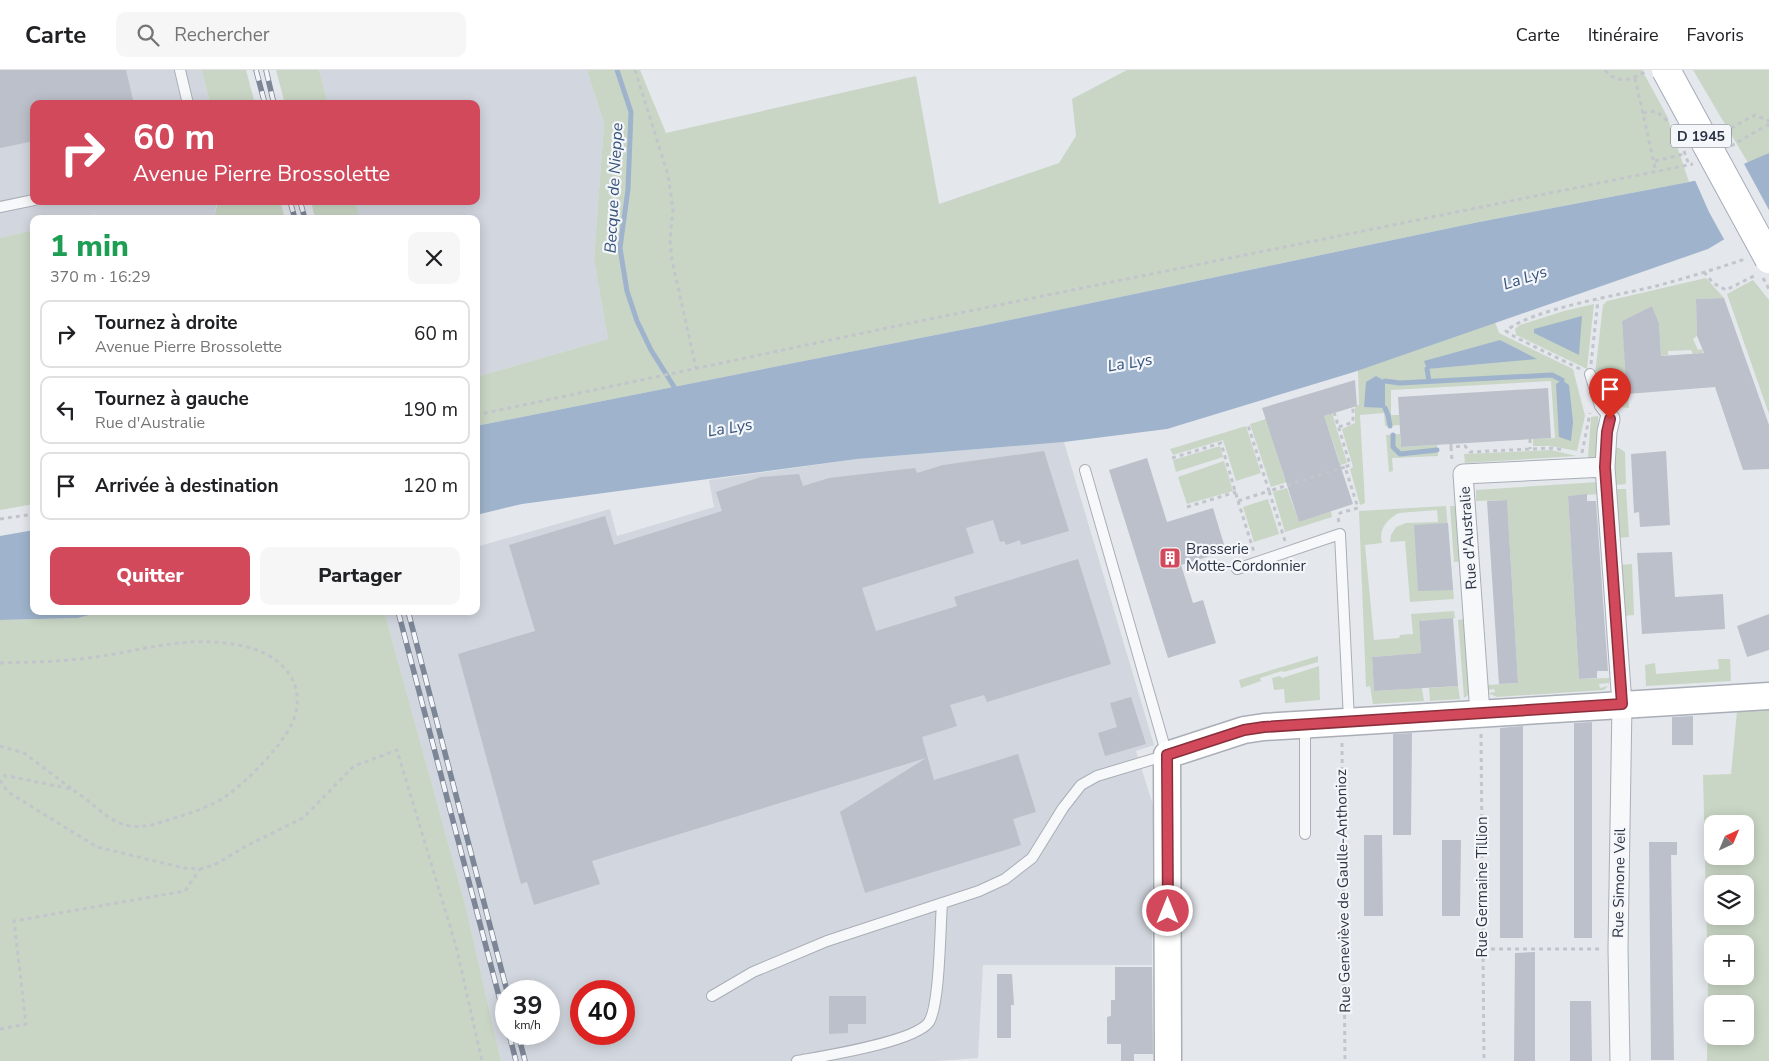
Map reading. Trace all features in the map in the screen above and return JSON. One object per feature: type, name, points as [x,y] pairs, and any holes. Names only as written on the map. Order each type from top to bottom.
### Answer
[{"type":"main road","name":"D 1945","points":[[1666,70],[1737,201],[1760,263]]},
{"type":"street","points":[[1606,412],[1605,467],[1622,704]]},
{"type":"street","name":"Rue d'Australie","points":[[1480,713],[1463,474],[1580,458],[1605,467]]},
{"type":"street","points":[[1168,1061],[1167,755],[1244,730],[1264,727],[1769,696]]},
{"type":"street","name":"Rue Simone Veil","points":[[1620,1061],[1618,949],[1622,704]]},
{"type":"lane","points":[[180,70],[187,100]]},
{"type":"lane","points":[[0,207],[30,201]]},
{"type":"lane","points":[[1590,374],[1606,412]]},
{"type":"lane","points":[[712,996],[753,972],[827,941],[979,891],[1005,879],[1032,858],[1063,808],[1081,786],[1097,776],[1167,755],[1085,470]]},
{"type":"lane","points":[[1237,569],[1340,534],[1345,722]]},
{"type":"lane","points":[[1305,724],[1305,834]]},
{"type":"lane","points":[[797,1061],[857,1049],[910,1035],[928,1023],[935,1007],[942,903]]},
{"type":"path","points":[[635,70],[668,175],[673,209],[670,240],[674,275],[696,368]]},
{"type":"path","points":[[1605,70],[1614,78],[1620,80],[1635,78],[1648,70]]},
{"type":"path","points":[[1635,78],[1656,172]]},
{"type":"path","points":[[1643,113],[1656,111],[1674,127]]},
{"type":"path","points":[[1720,134],[1755,116],[1769,121]]},
{"type":"path","points":[[1655,161],[1684,152],[1689,165]]},
{"type":"path","points":[[480,414],[696,368],[1680,167]]},
{"type":"path","points":[[1704,272],[1713,283],[1726,290],[1760,263]]},
{"type":"path","points":[[1598,300],[1590,374],[1506,331],[1514,324],[1564,307],[1704,272],[1760,263]]},
{"type":"path","points":[[1339,427],[1352,424],[1353,407]]},
{"type":"path","points":[[1238,501],[1350,465],[1334,412]]},
{"type":"path","points":[[1580,458],[1590,412],[1606,412]]},
{"type":"path","points":[[1248,425],[1286,545]]},
{"type":"path","points":[[1530,439],[1530,449]]},
{"type":"path","points":[[1172,458],[1221,443],[1255,555]]},
{"type":"path","points":[[1452,456],[1451,446],[1464,446],[1470,452],[1552,448],[1568,451]]},
{"type":"path","points":[[1340,513],[1358,508],[1345,467]]},
{"type":"path","points":[[1187,507],[1236,492]]},
{"type":"path","points":[[0,519],[30,515]]},
{"type":"path","points":[[0,663],[80,659],[180,641],[211,641],[251,648],[272,656],[287,669],[295,683],[297,697],[296,711],[290,728],[280,742],[233,792],[202,810],[148,826],[130,826],[113,820],[96,809],[24,752],[0,746]]},
{"type":"path","name":"Rue Germaine Tillion","points":[[1480,713],[1484,1061]]},
{"type":"path","name":"Rue Geneviève de Gaulle-Anthonioz","points":[[1344,1061],[1345,722]]},
{"type":"path","points":[[0,780],[8,792],[97,847],[184,868],[200,869],[214,865],[248,845],[303,818],[354,766],[397,750],[456,946],[482,1061]]},
{"type":"path","points":[[0,775],[73,790]]},
{"type":"path","points":[[0,1029],[26,1024],[14,921],[185,891],[200,869]]},
{"type":"path","points":[[1483,949],[1618,949]]},
{"type":"shaded area","points":[[0,70],[202,70],[209,100],[30,100],[30,205],[216,205],[215,215],[30,215],[30,231],[0,238]]},
{"type":"shaded area","points":[[319,70],[587,70],[604,124],[594,259],[608,339],[480,376],[480,215],[359,215],[356,205],[480,205],[480,100],[327,100]]},
{"type":"shaded area","points":[[1064,442],[1154,745],[1136,751],[1153,805],[1152,965],[983,965],[978,1058],[937,1061],[501,1061],[497,1045],[560,1045],[560,980],[495,980],[495,1035],[465,904],[385,615],[480,615],[480,546],[610,509],[617,536],[714,507],[709,480],[857,459]]},
{"type":"green space","points":[[202,70],[246,70],[254,100],[209,100]]},
{"type":"green space","points":[[276,70],[319,70],[327,100],[284,100]]},
{"type":"green space","points":[[587,70],[640,70],[666,133],[916,76],[939,204],[1059,163],[1076,136],[1072,99],[1127,70],[1642,70],[1667,116],[1689,182],[1479,222],[981,326],[480,425],[480,376],[608,339],[594,259],[604,124]]},
{"type":"green space","points":[[1693,70],[1769,70],[1769,153],[1748,163]]},
{"type":"green space","points":[[217,205],[281,205],[284,215],[215,215]]},
{"type":"green space","points":[[312,205],[356,205],[359,215],[314,215]]},
{"type":"green space","points":[[30,231],[30,505],[0,510],[0,238]]},
{"type":"green space","points":[[1706,278],[1724,298],[1696,299],[1697,336],[1693,339],[1698,350],[1702,349],[1703,353],[1693,354],[1691,350],[1668,351],[1668,355],[1661,356],[1659,323],[1652,306],[1622,321],[1629,408],[1619,407],[1607,379],[1595,374],[1603,305],[1607,301]]},
{"type":"green space","points":[[1753,280],[1769,300],[1769,414],[1727,294]]},
{"type":"green space","points":[[1594,304],[1587,369],[1516,335],[1515,329],[1520,325]]},
{"type":"green space","points":[[1495,322],[1499,333],[1573,369],[1585,416],[1577,451],[1551,446],[1533,446],[1533,439],[1555,438],[1551,381],[1391,390],[1391,415],[1399,415],[1400,425],[1385,426],[1384,413],[1360,415],[1365,503],[1360,505],[1350,469],[1353,467],[1342,429],[1355,423],[1355,406],[1359,405],[1358,370]]},
{"type":"green space","points":[[1332,413],[1347,463],[1271,487],[1250,424],[1266,419],[1285,480],[1340,463],[1328,428],[1313,432],[1310,421]]},
{"type":"green space","points":[[1598,416],[1600,452],[1595,458],[1588,458],[1591,417]]},
{"type":"green space","points":[[1246,426],[1261,473],[1236,481],[1223,440],[1173,455],[1170,449]]},
{"type":"green space","points":[[1400,434],[1401,447],[1437,445],[1438,456],[1392,458],[1393,471],[1389,472],[1386,435]]},
{"type":"green space","points":[[1220,446],[1223,457],[1176,472],[1173,460]]},
{"type":"green space","points":[[1614,448],[1619,448],[1625,452],[1626,484],[1616,485]]},
{"type":"green space","points":[[1551,450],[1576,456],[1465,463],[1464,454]]},
{"type":"green space","points":[[1224,461],[1233,491],[1187,504],[1178,477]]},
{"type":"green space","points":[[1598,482],[1599,494],[1568,496],[1579,679],[1610,678],[1608,686],[1604,690],[1497,697],[1488,693],[1495,692],[1494,689],[1488,690],[1488,685],[1518,683],[1507,500],[1476,501],[1476,490]],"holes":[[[1608,683],[1608,686],[1600,688],[1599,684]]]},
{"type":"green space","points":[[1287,488],[1299,522],[1331,511],[1332,517],[1285,532],[1273,492]]},
{"type":"green space","points":[[1617,489],[1626,489],[1629,537],[1619,538]]},
{"type":"green space","points":[[1268,499],[1279,534],[1254,542],[1243,507]]},
{"type":"green space","points":[[1446,506],[1454,599],[1410,602],[1405,541],[1390,542],[1391,535],[1396,527],[1406,523],[1438,522],[1437,510],[1399,513],[1391,518],[1382,529],[1382,543],[1365,545],[1374,640],[1399,638],[1400,635],[1413,634],[1411,614],[1454,611],[1455,618],[1419,621],[1421,653],[1372,657],[1374,691],[1422,688],[1424,701],[1373,704],[1370,686],[1366,687],[1359,511]]},
{"type":"green space","points":[[1450,506],[1458,506],[1462,561],[1454,562]]},
{"type":"green space","points":[[1632,564],[1634,615],[1624,616],[1620,565]]},
{"type":"green space","points":[[89,615],[385,615],[465,904],[495,1035],[495,1045],[497,1045],[501,1061],[0,1061],[0,620],[78,618]]},
{"type":"green space","points":[[1465,619],[1469,690],[1468,695],[1464,698],[1458,620]]},
{"type":"green space","points":[[1318,656],[1318,662],[1260,678],[1261,681],[1241,688],[1239,680]]},
{"type":"green space","points":[[1718,659],[1730,659],[1731,681],[1646,686],[1645,665],[1655,663],[1656,674],[1719,669]]},
{"type":"green space","points":[[1319,666],[1320,700],[1285,703],[1284,689],[1274,690],[1272,678],[1280,676],[1282,678]]},
{"type":"green space","points":[[1458,686],[1460,699],[1430,701],[1429,688]]},
{"type":"green space","points":[[1769,707],[1769,1061],[1707,1061],[1707,1045],[1754,1045],[1754,995],[1708,995],[1708,985],[1754,985],[1754,935],[1707,935],[1707,925],[1754,925],[1754,875],[1705,875],[1705,865],[1754,865],[1754,815],[1704,816],[1703,775],[1731,774],[1737,712]]},
{"type":"water","name":"La Lys","points":[[1769,153],[1769,240],[1743,228],[1708,249],[1354,372],[1167,429],[1064,442],[857,459],[522,504],[480,514],[480,425],[981,326],[1479,222],[1716,176]]},
{"type":"water","points":[[1582,316],[1579,355],[1534,333],[1534,329]]},
{"type":"water","points":[[1500,340],[1537,359],[1427,369],[1424,361]]},
{"type":"water","points":[[1376,376],[1385,381],[1385,408],[1364,407],[1366,382]]},
{"type":"water","points":[[1562,380],[1569,385],[1573,422],[1571,441],[1559,437],[1556,384]]},
{"type":"water","points":[[30,531],[30,615],[89,615],[78,618],[0,620],[0,536]]},
{"type":"pier","points":[[1743,162],[1769,210],[1769,242],[1742,231],[1725,241],[1709,212],[1694,178],[1715,174]]},
{"type":"building","points":[[0,70],[126,70],[133,100],[30,100],[30,142],[0,148]]},
{"type":"building","points":[[1724,298],[1769,425],[1769,469],[1743,470],[1715,387],[1627,394],[1622,321],[1652,306],[1659,323],[1661,356],[1704,353],[1697,336],[1696,299]]},
{"type":"building","points":[[1355,380],[1357,406],[1324,416],[1353,504],[1299,522],[1262,408]]},
{"type":"building","points":[[1548,388],[1551,438],[1401,447],[1398,397]]},
{"type":"building","points":[[1044,451],[1069,531],[1021,545],[1020,540],[1006,545],[1004,541],[1000,542],[993,520],[966,528],[974,553],[862,588],[876,631],[957,606],[954,597],[1078,559],[1111,664],[987,702],[984,695],[950,705],[957,726],[922,737],[934,780],[1018,754],[1036,812],[1013,819],[1021,845],[865,893],[840,812],[926,758],[592,861],[600,884],[534,905],[527,882],[521,884],[458,654],[535,631],[509,545],[605,516],[614,545],[722,511],[716,492],[761,477],[799,474],[803,486],[829,478],[915,468],[917,473],[943,465]]},
{"type":"building","points":[[1666,451],[1670,525],[1640,527],[1639,512],[1634,513],[1631,454]]},
{"type":"building","name":"Brasserie Motte-Cordonnier","points":[[1147,458],[1167,522],[1213,508],[1226,551],[1181,565],[1193,603],[1203,600],[1216,643],[1168,658],[1109,470]]},
{"type":"building","points":[[1587,494],[1587,501],[1596,501],[1608,671],[1597,671],[1597,678],[1579,679],[1568,496]]},
{"type":"building","points":[[1507,500],[1518,683],[1499,684],[1487,501]]},
{"type":"building","points":[[1448,523],[1453,590],[1418,591],[1414,525]]},
{"type":"building","points":[[1672,552],[1675,597],[1723,594],[1725,629],[1642,634],[1637,553]]},
{"type":"building","points":[[1769,614],[1769,650],[1747,657],[1737,626]]},
{"type":"building","points":[[1453,618],[1458,686],[1374,691],[1372,657],[1421,653],[1419,621]]},
{"type":"building","points":[[1131,697],[1146,744],[1105,756],[1098,733],[1117,727],[1110,703]]},
{"type":"building","points":[[1693,716],[1693,745],[1672,745],[1672,717]]},
{"type":"building","points":[[1592,722],[1592,938],[1574,938],[1574,723]]},
{"type":"building","points":[[1523,726],[1523,938],[1500,938],[1500,728]]},
{"type":"building","points":[[1412,733],[1411,835],[1393,835],[1393,734]]},
{"type":"building","points":[[1364,835],[1382,835],[1383,916],[1364,916]]},
{"type":"building","points":[[1442,840],[1461,840],[1460,916],[1442,916]]},
{"type":"building","points":[[1649,842],[1677,842],[1677,855],[1671,855],[1674,1060],[1651,1060]]},
{"type":"building","points":[[1535,952],[1535,1061],[1514,1061],[1515,953]]},
{"type":"building","points":[[1115,967],[1152,967],[1153,1054],[1134,1054],[1134,1061],[1121,1061],[1121,1044],[1107,1044],[1107,1017],[1111,1016],[1111,1000],[1115,1000]]},
{"type":"building","points":[[997,974],[1012,974],[1014,1005],[1011,1005],[1011,1038],[997,1038]]},
{"type":"building","points":[[829,996],[866,996],[866,1024],[848,1024],[848,1033],[829,1034]]},
{"type":"building","points":[[1570,1001],[1591,1001],[1592,1061],[1570,1061]]},
{"type":"waterway","name":"Becque de Nieppe","points":[[617,70],[631,112],[628,189],[620,248],[627,291],[637,321],[651,350],[678,393]]},
{"type":"waterway","points":[[1427,369],[1429,381]]},
{"type":"waterway","points":[[1385,381],[1400,383],[1552,375],[1562,380]]},
{"type":"waterway","points":[[1385,408],[1390,426]]},
{"type":"waterway","points":[[1393,435],[1393,447],[1400,454],[1437,450]]},
{"type":"railway","points":[[256,70],[264,100]]},
{"type":"railway","points":[[266,70],[273,100]]},
{"type":"railway","points":[[291,205],[294,215]]},
{"type":"railway","points":[[301,205],[304,215]]},
{"type":"railway","points":[[399,615],[495,981]]},
{"type":"railway","points":[[409,615],[504,980]]},
{"type":"railway","points":[[512,1045],[516,1061]]},
{"type":"railway","points":[[521,1045],[525,1061]]},
{"type":"place","name":"Brasserie Motte-Cordonnier","points":[[1170,558]]},
{"type":"route","points":[[1168,911],[1167,755],[1254,728],[1622,704],[1612,543],[1605,467],[1607,432],[1610,419]]}]
